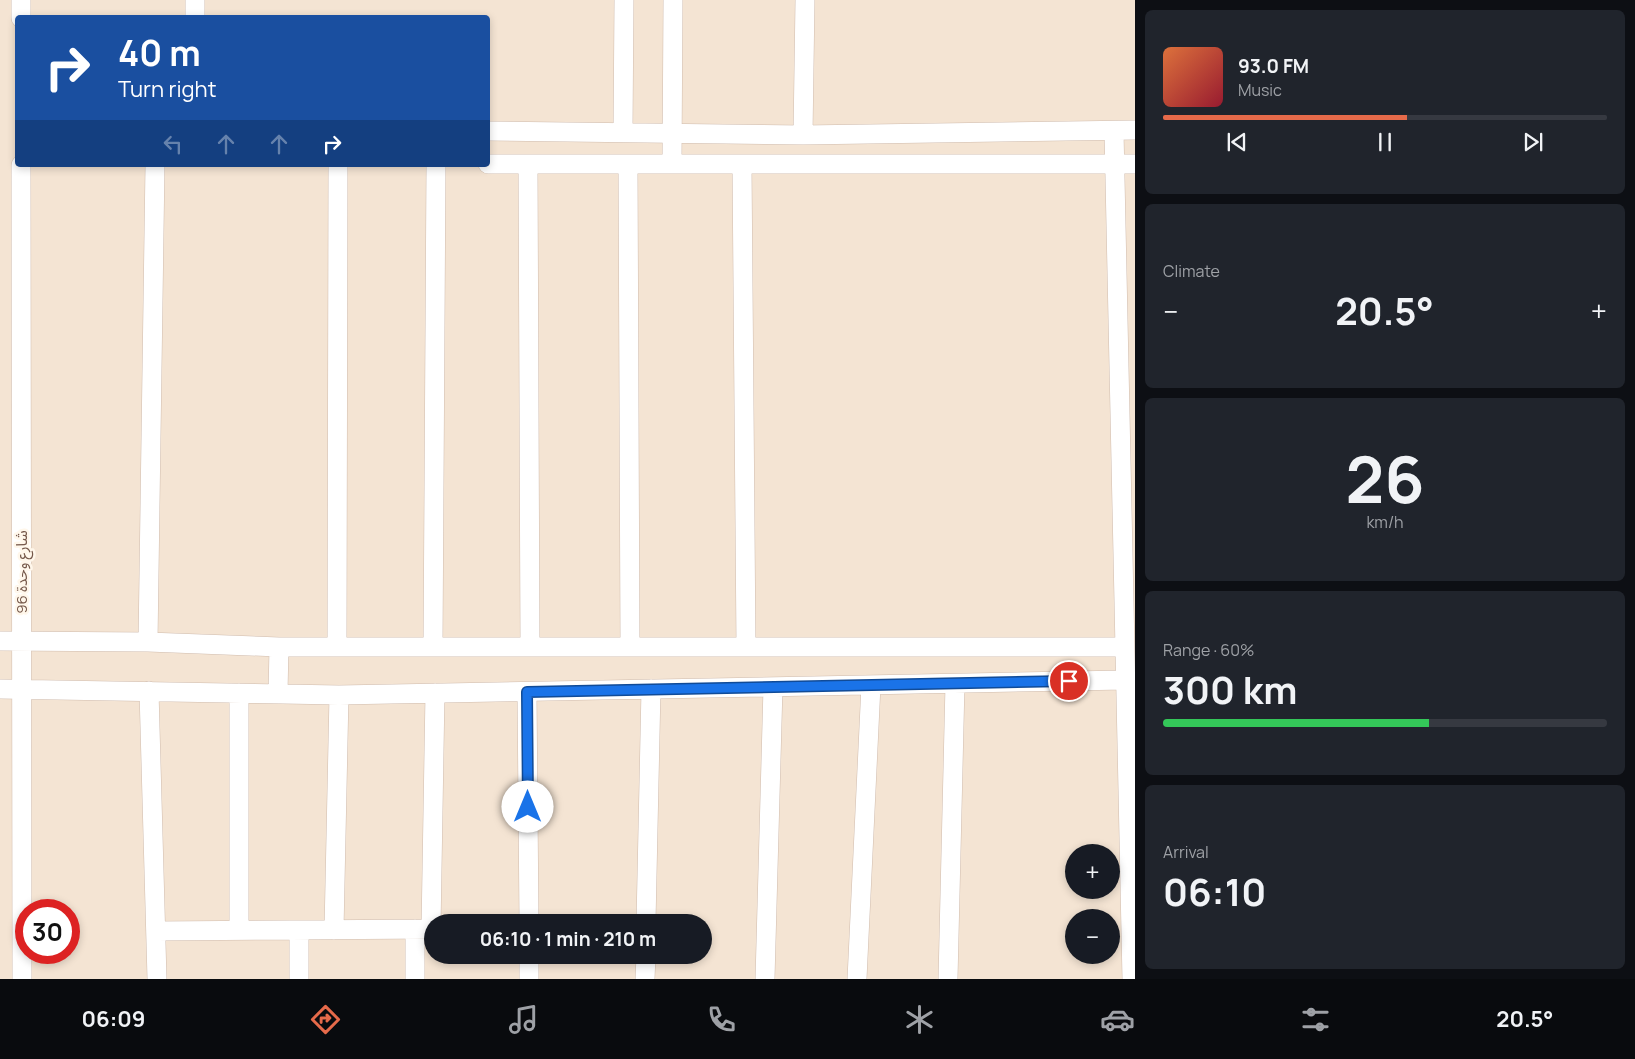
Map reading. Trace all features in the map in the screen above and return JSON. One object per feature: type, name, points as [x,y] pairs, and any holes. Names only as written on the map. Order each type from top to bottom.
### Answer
[{"type":"street","points":[[21,0],[21,15]]},
{"type":"street","points":[[195,0],[195,15]]},
{"type":"street","points":[[623,132],[624,0]]},
{"type":"street","points":[[672,164],[673,0]]},
{"type":"street","points":[[803,134],[805,0]]},
{"type":"street","points":[[490,131],[803,134],[1135,130]]},
{"type":"street","points":[[1114,131],[1128,420],[1124,647],[1132,979]]},
{"type":"street","points":[[490,164],[1135,164]]},
{"type":"street","points":[[528,164],[530,647]]},
{"type":"street","points":[[628,164],[630,647]]},
{"type":"street","points":[[742,165],[746,647]]},
{"type":"street","name":"شارع وحدة 96","points":[[21,167],[22,979]]},
{"type":"street","points":[[148,642],[154,167]]},
{"type":"street","points":[[337,647],[338,167]]},
{"type":"street","points":[[433,647],[436,167]]},
{"type":"street","points":[[0,641],[148,642],[279,647],[1124,647]]},
{"type":"street","points":[[278,693],[279,647]]},
{"type":"street","points":[[0,689],[339,695],[1126,680]]},
{"type":"street","points":[[948,979],[955,684]]},
{"type":"street","points":[[857,979],[871,685]]},
{"type":"street","points":[[765,979],[773,687]]},
{"type":"street","points":[[646,914],[651,689]]},
{"type":"street","points":[[149,691],[157,979]]},
{"type":"street","points":[[527,692],[529,914]]},
{"type":"street","points":[[239,693],[239,930]]},
{"type":"street","points":[[427,914],[435,694]]},
{"type":"street","points":[[334,930],[339,695]]},
{"type":"street","points":[[156,930],[424,929]]},
{"type":"street","points":[[299,930],[299,979]]},
{"type":"street","points":[[415,979],[424,938]]},
{"type":"street","points":[[529,964],[529,979]]},
{"type":"street","points":[[645,979],[646,964]]},
{"type":"shaded area","points":[[0,0],[1135,0],[1135,979],[0,979]]},
{"type":"route","points":[[528,807],[527,692],[1069,681]]}]
